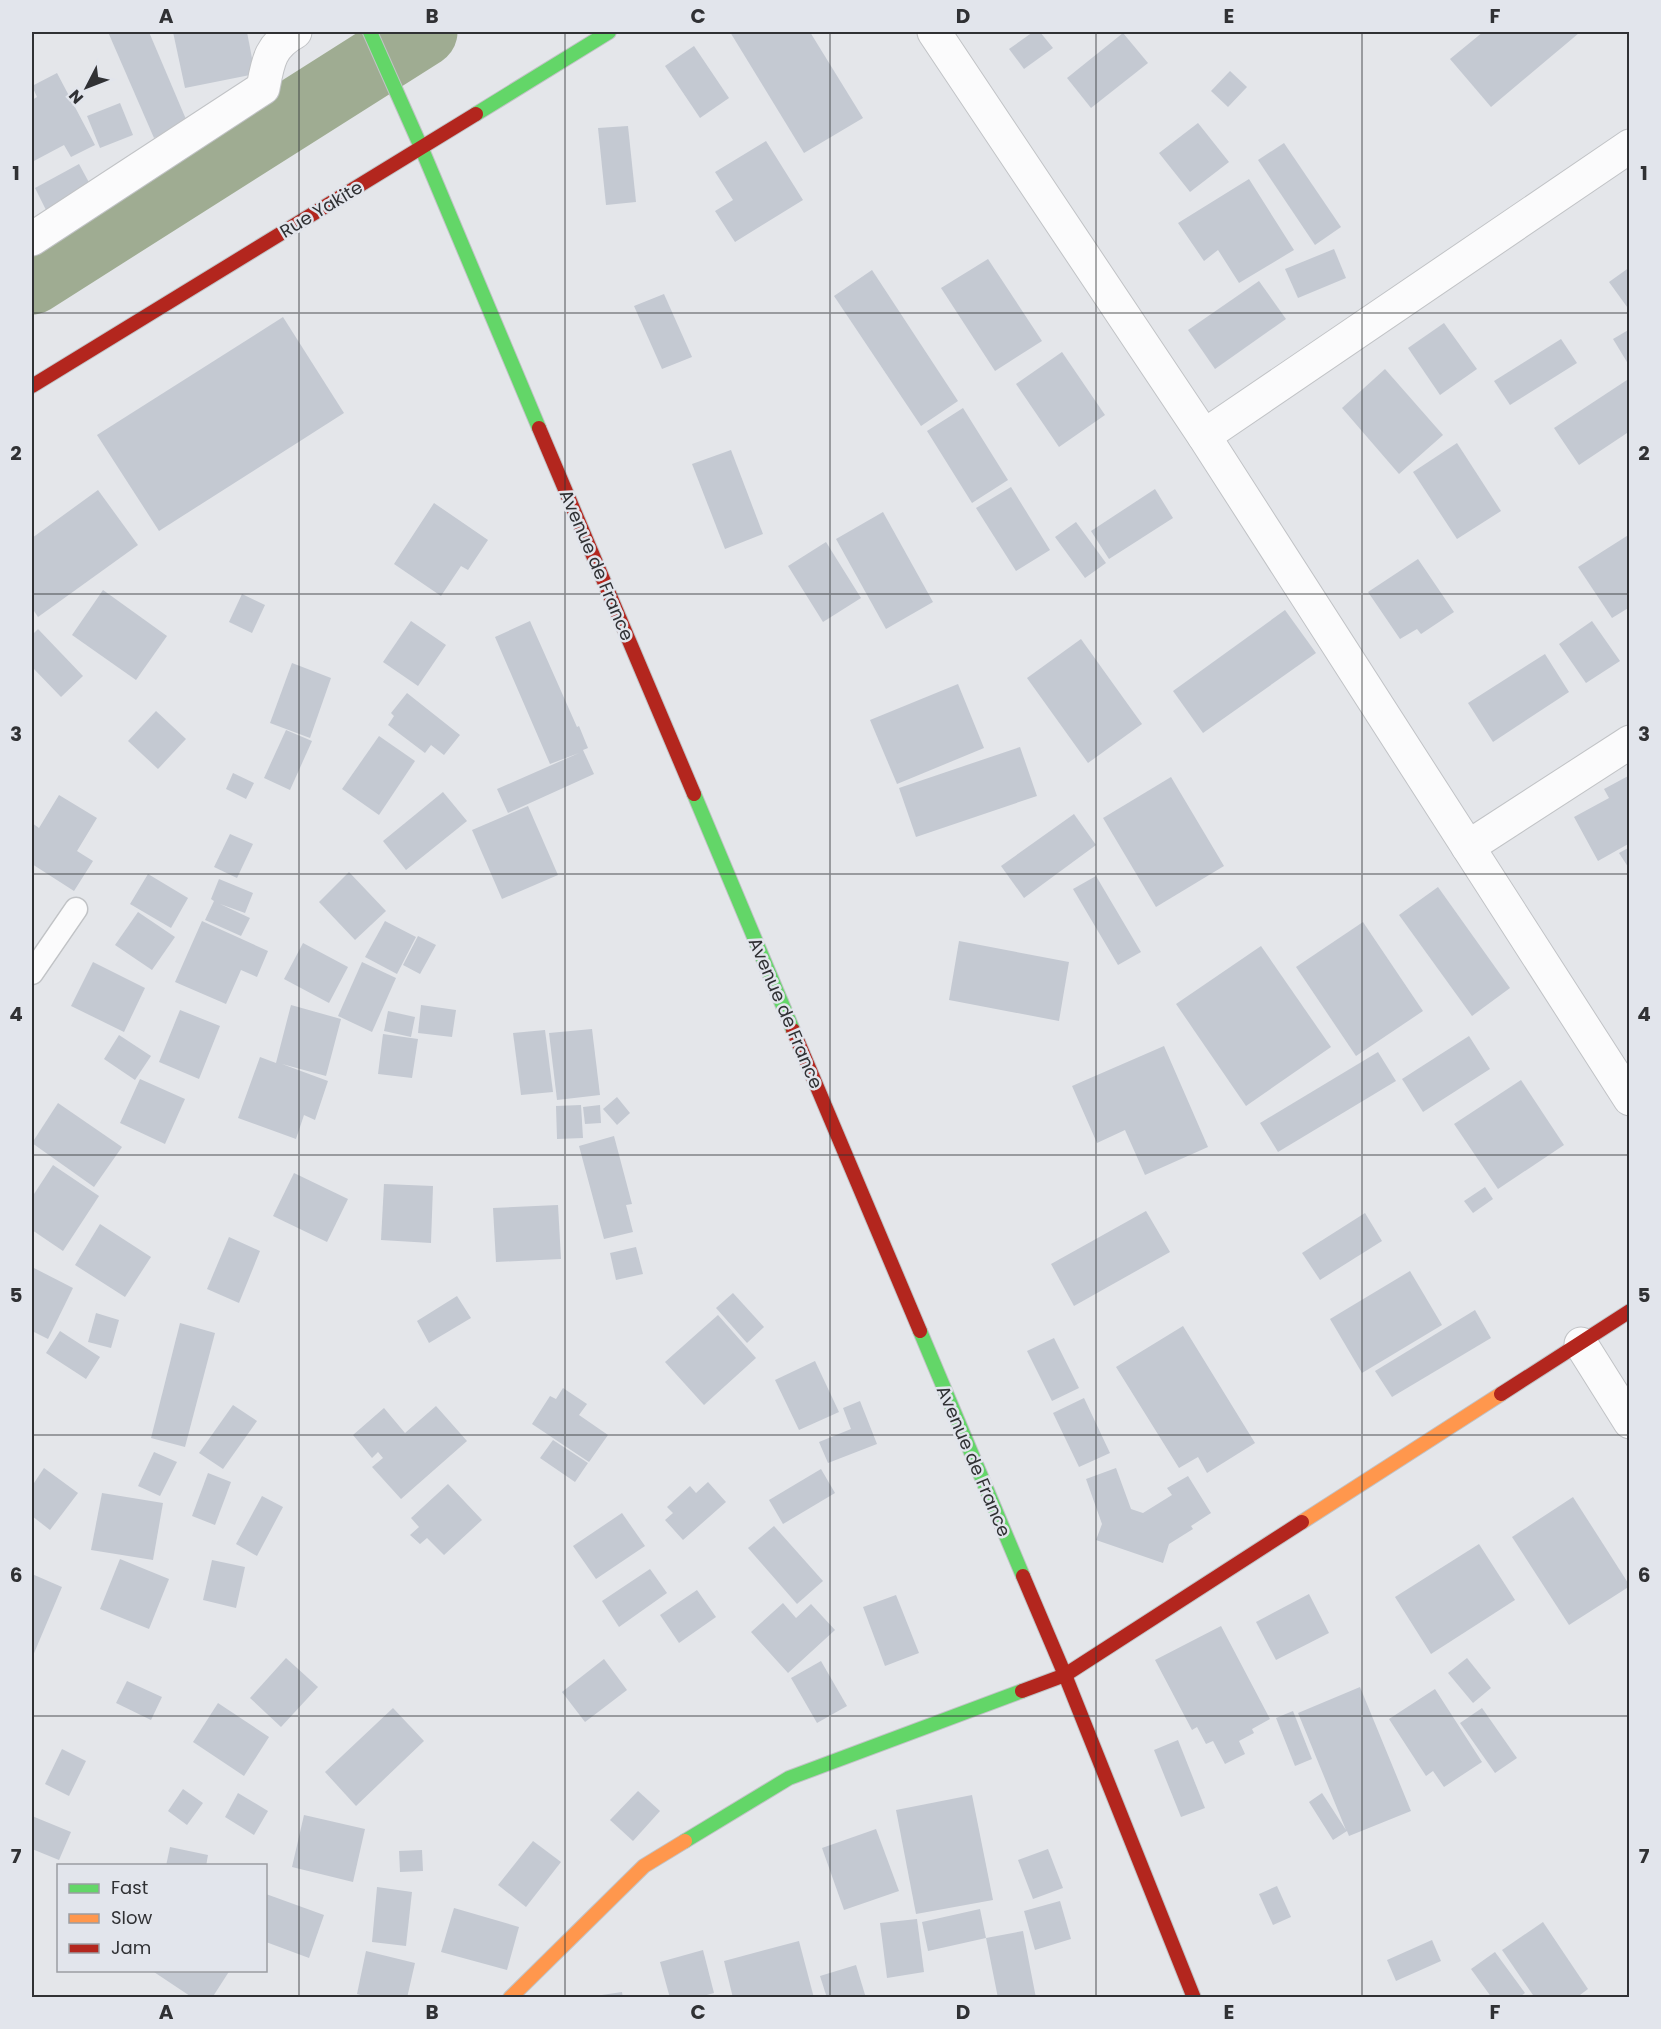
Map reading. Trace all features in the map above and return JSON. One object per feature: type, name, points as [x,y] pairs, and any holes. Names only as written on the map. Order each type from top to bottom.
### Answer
[{"type":"main road","name":"Avenue de France","points":[[370,32],[421,147],[1065,1675],[1194,1998]]},
{"type":"main road","name":"Rue Yakite","points":[[32,386],[609,32]]},
{"type":"main road","points":[[510,1998],[644,1866],[789,1778],[1065,1675],[1629,1311]]},
{"type":"street","points":[[32,239],[263,88],[267,65],[279,40],[295,32]]},
{"type":"street","points":[[934,32],[1204,436],[1629,1099]]},
{"type":"street","points":[[1204,436],[1629,146]]},
{"type":"street","points":[[1468,847],[1629,742]]},
{"type":"street","points":[[1581,1344],[1629,1422]]},
{"type":"lane","points":[[32,973],[76,909]]},
{"type":"building","points":[[108,32],[149,32],[188,124],[154,138]]},
{"type":"building","points":[[173,32],[247,32],[255,74],[185,88]]},
{"type":"building","points":[[730,32],[810,32],[863,118],[804,153]]},
{"type":"building","points":[[1033,32],[1040,32],[1053,48],[1024,69],[1009,49]]},
{"type":"building","points":[[1483,32],[1579,33],[1491,107],[1450,59]]},
{"type":"building","points":[[1123,33],[1148,63],[1091,108],[1067,78]]},
{"type":"building","points":[[694,46],[729,98],[700,118],[665,66]]},
{"type":"building","points":[[1230,71],[1247,87],[1228,107],[1211,91]]},
{"type":"building","points":[[57,73],[95,145],[71,157],[64,145],[32,162],[32,100],[37,97],[32,86]]},
{"type":"building","points":[[120,103],[133,135],[100,148],[87,116]]},
{"type":"building","points":[[1198,123],[1229,162],[1190,192],[1159,153]]},
{"type":"building","points":[[628,126],[636,202],[606,205],[598,128]]},
{"type":"building","points":[[766,141],[803,200],[735,242],[715,211],[733,200],[715,172]]},
{"type":"building","points":[[1284,143],[1341,227],[1315,245],[1258,160]]},
{"type":"building","points":[[79,164],[92,188],[47,212],[35,188]]},
{"type":"building","points":[[1249,179],[1294,250],[1239,283],[1218,250],[1204,261],[1178,223]]},
{"type":"building","points":[[1334,249],[1346,278],[1298,298],[1285,269]]},
{"type":"building","points":[[988,259],[1042,341],[995,371],[941,288]]},
{"type":"building","points":[[1630,267],[1630,311],[1609,282]]},
{"type":"building","points":[[872,270],[958,401],[921,426],[834,296]]},
{"type":"building","points":[[1259,281],[1286,319],[1215,369],[1188,330]]},
{"type":"building","points":[[664,294],[692,357],[662,369],[634,306]]},
{"type":"building","points":[[283,317],[344,413],[159,531],[97,435]]},
{"type":"building","points":[[1444,323],[1477,369],[1440,395],[1408,348]]},
{"type":"building","points":[[1630,329],[1630,367],[1613,339]]},
{"type":"building","points":[[1561,339],[1577,363],[1510,405],[1494,381]]},
{"type":"building","points":[[1062,352],[1105,415],[1059,447],[1016,384]]},
{"type":"building","points":[[1385,369],[1443,435],[1399,474],[1342,408]]},
{"type":"building","points":[[1630,378],[1630,431],[1579,465],[1554,428]]},
{"type":"building","points":[[963,408],[1008,480],[972,503],[927,431]]},
{"type":"building","points":[[1457,443],[1501,511],[1457,539],[1413,472]]},
{"type":"building","points":[[731,450],[763,534],[725,549],[692,464]]},
{"type":"building","points":[[1011,487],[1050,550],[1016,571],[976,508]]},
{"type":"building","points":[[1155,489],[1173,518],[1109,559],[1091,531]]},
{"type":"building","points":[[98,490],[138,545],[38,617],[32,608],[32,538]]},
{"type":"building","points":[[434,503],[488,540],[468,570],[461,566],[441,596],[394,564]]},
{"type":"building","points":[[883,512],[933,602],[886,629],[836,539]]},
{"type":"building","points":[[1076,522],[1106,563],[1085,578],[1055,537]]},
{"type":"building","points":[[1630,534],[1630,607],[1612,618],[1578,567]]},
{"type":"building","points":[[826,542],[861,598],[823,622],[788,566]]},
{"type":"building","points":[[1418,559],[1454,612],[1421,634],[1417,629],[1400,639],[1368,592]]},
{"type":"building","points":[[103,590],[167,636],[136,680],[72,635]]},
{"type":"building","points":[[242,594],[265,605],[252,633],[229,622]]},
{"type":"building","points":[[1285,610],[1316,653],[1203,733],[1173,691]]},
{"type":"building","points":[[411,621],[446,645],[418,686],[383,662]]},
{"type":"building","points":[[530,621],[577,727],[579,726],[588,748],[583,750],[594,774],[508,813],[497,789],[579,753],[550,764],[495,637]]},
{"type":"building","points":[[1592,621],[1620,661],[1586,683],[1559,644]]},
{"type":"building","points":[[38,629],[83,676],[61,697],[32,667],[32,635]]},
{"type":"building","points":[[1081,639],[1142,724],[1088,763],[1027,678]]},
{"type":"building","points":[[1545,654],[1569,692],[1493,742],[1468,703]]},
{"type":"building","points":[[292,663],[331,678],[310,738],[270,723]]},
{"type":"building","points":[[958,684],[984,748],[897,784],[870,720]]},
{"type":"building","points":[[407,693],[460,735],[444,755],[431,745],[425,753],[388,725],[394,716],[391,713]]},
{"type":"building","points":[[156,711],[186,739],[158,769],[128,741]]},
{"type":"building","points":[[286,730],[312,741],[290,790],[264,778]]},
{"type":"building","points":[[379,736],[415,761],[379,815],[342,789]]},
{"type":"building","points":[[1020,747],[1037,796],[916,837],[899,788]]},
{"type":"building","points":[[233,773],[254,783],[246,799],[226,789]]},
{"type":"building","points":[[1630,775],[1630,843],[1598,861],[1574,817],[1609,798],[1604,789]]},
{"type":"building","points":[[1171,777],[1224,866],[1156,907],[1103,818]]},
{"type":"building","points":[[443,792],[467,821],[406,870],[383,841]]},
{"type":"building","points":[[59,795],[97,818],[77,851],[93,861],[74,891],[32,864],[32,823],[39,828]]},
{"type":"building","points":[[528,806],[558,875],[502,899],[472,830]]},
{"type":"building","points":[[1074,814],[1096,845],[1024,898],[1001,866]]},
{"type":"building","points":[[230,834],[253,844],[237,878],[214,867]]},
{"type":"building","points":[[1630,847],[1630,870],[1619,853]]},
{"type":"building","points":[[349,872],[386,911],[355,940],[319,902]]},
{"type":"building","points":[[148,874],[188,898],[171,928],[130,904]]},
{"type":"building","points":[[1096,876],[1141,952],[1118,965],[1073,889]]},
{"type":"building","points":[[219,879],[253,893],[245,913],[220,904],[250,918],[241,936],[205,920],[214,901],[211,899]]},
{"type":"building","points":[[1438,887],[1510,988],[1472,1016],[1399,915]]},
{"type":"building","points":[[138,912],[175,937],[152,970],[115,945]]},
{"type":"building","points":[[202,921],[268,951],[257,977],[241,970],[226,1004],[175,982]]},
{"type":"building","points":[[385,921],[416,937],[397,974],[365,957]]},
{"type":"building","points":[[1363,922],[1423,1011],[1356,1056],[1296,967]]},
{"type":"building","points":[[418,936],[436,945],[420,974],[403,965]]},
{"type":"building","points":[[959,941],[1069,962],[1059,1021],[949,1000]]},
{"type":"building","points":[[303,943],[348,967],[329,1003],[284,979]]},
{"type":"building","points":[[1261,946],[1331,1047],[1246,1106],[1176,1004]]},
{"type":"building","points":[[93,962],[145,988],[124,1032],[71,1006]]},
{"type":"building","points":[[362,962],[396,978],[372,1032],[338,1016]]},
{"type":"building","points":[[291,1005],[341,1019],[326,1076],[282,1064],[328,1081],[315,1120],[304,1115],[296,1139],[238,1118],[260,1057],[276,1063]]},
{"type":"building","points":[[421,1005],[456,1010],[452,1037],[418,1033]]},
{"type":"building","points":[[180,1010],[220,1026],[199,1079],[159,1062]]},
{"type":"building","points":[[388,1011],[415,1017],[411,1037],[384,1031]]},
{"type":"building","points":[[592,1029],[600,1095],[557,1100],[549,1033]]},
{"type":"building","points":[[545,1030],[553,1092],[521,1095],[513,1033]]},
{"type":"building","points":[[383,1034],[418,1039],[412,1078],[378,1074]]},
{"type":"building","points":[[119,1035],[151,1056],[135,1080],[104,1059]]},
{"type":"building","points":[[1469,1036],[1490,1069],[1423,1112],[1402,1079]]},
{"type":"building","points":[[1164,1046],[1208,1147],[1145,1175],[1125,1130],[1097,1143],[1072,1086]]},
{"type":"building","points":[[1378,1052],[1396,1081],[1278,1152],[1260,1123]]},
{"type":"building","points":[[140,1079],[185,1099],[165,1144],[120,1123]]},
{"type":"building","points":[[1521,1080],[1564,1145],[1498,1189],[1454,1124]]},
{"type":"building","points":[[617,1097],[630,1113],[617,1125],[603,1109]]},
{"type":"building","points":[[58,1103],[122,1147],[94,1187],[32,1143]]},
{"type":"building","points":[[581,1105],[583,1138],[557,1139],[556,1106]]},
{"type":"building","points":[[600,1105],[601,1123],[585,1124],[583,1107]]},
{"type":"building","points":[[614,1136],[632,1204],[626,1205],[633,1232],[604,1239],[579,1146]]},
{"type":"building","points":[[53,1165],[99,1196],[63,1251],[32,1230],[32,1197]]},
{"type":"building","points":[[294,1173],[348,1199],[327,1242],[273,1216]]},
{"type":"building","points":[[384,1184],[433,1186],[431,1243],[381,1240]]},
{"type":"building","points":[[1485,1187],[1493,1199],[1473,1213],[1464,1201]]},
{"type":"building","points":[[558,1205],[561,1259],[496,1262],[493,1208]]},
{"type":"building","points":[[1146,1211],[1170,1252],[1074,1306],[1051,1264]]},
{"type":"building","points":[[1365,1213],[1382,1241],[1320,1280],[1302,1253]]},
{"type":"building","points":[[100,1224],[151,1257],[125,1297],[75,1265]]},
{"type":"building","points":[[229,1237],[260,1251],[239,1303],[207,1289]]},
{"type":"building","points":[[636,1247],[643,1274],[616,1280],[610,1253]]},
{"type":"building","points":[[32,1267],[73,1288],[48,1339],[32,1331]]},
{"type":"building","points":[[1410,1271],[1442,1325],[1362,1373],[1330,1319]]},
{"type":"building","points":[[733,1293],[764,1327],[747,1343],[716,1308]]},
{"type":"building","points":[[457,1296],[471,1318],[429,1343],[417,1321]]},
{"type":"building","points":[[1475,1310],[1491,1338],[1392,1397],[1375,1371]]},
{"type":"building","points":[[96,1313],[119,1320],[111,1348],[88,1342]]},
{"type":"building","points":[[718,1315],[756,1358],[704,1405],[665,1362]]},
{"type":"building","points":[[180,1323],[215,1333],[185,1447],[151,1438]]},
{"type":"building","points":[[1183,1326],[1255,1443],[1207,1473],[1198,1457],[1179,1468],[1116,1367]]},
{"type":"building","points":[[60,1331],[100,1357],[86,1379],[46,1353]]},
{"type":"building","points":[[1054,1338],[1079,1388],[1052,1401],[1027,1351]]},
{"type":"building","points":[[815,1361],[839,1412],[799,1430],[775,1380]]},
{"type":"building","points":[[563,1388],[587,1404],[579,1415],[608,1435],[589,1462],[532,1424],[550,1396],[556,1399]]},
{"type":"building","points":[[1084,1398],[1110,1453],[1079,1467],[1053,1413]]},
{"type":"building","points":[[860,1401],[877,1444],[828,1463],[819,1442],[851,1429],[843,1408]]},
{"type":"building","points":[[233,1405],[257,1421],[223,1469],[199,1453]]},
{"type":"building","points":[[436,1406],[467,1441],[401,1499],[372,1467],[383,1458],[378,1452],[372,1458],[353,1435],[384,1408],[405,1433]]},
{"type":"building","points":[[553,1440],[588,1463],[575,1482],[540,1458]]},
{"type":"building","points":[[154,1452],[177,1462],[160,1496],[138,1486]]},
{"type":"building","points":[[44,1468],[78,1493],[50,1530],[32,1516],[32,1486]]},
{"type":"building","points":[[1116,1468],[1131,1509],[1143,1513],[1172,1495],[1167,1488],[1188,1476],[1211,1513],[1191,1526],[1193,1529],[1169,1544],[1163,1563],[1096,1540],[1102,1524],[1086,1479]]},
{"type":"building","points":[[821,1469],[835,1493],[783,1524],[769,1500]]},
{"type":"building","points":[[208,1473],[231,1482],[215,1525],[192,1516]]},
{"type":"building","points":[[708,1482],[726,1502],[683,1540],[665,1520],[673,1513],[667,1507],[690,1486],[696,1493]]},
{"type":"building","points":[[448,1484],[482,1520],[444,1555],[427,1538],[420,1544],[410,1535],[419,1527],[411,1518]]},
{"type":"building","points":[[102,1493],[163,1503],[153,1560],[91,1550]]},
{"type":"building","points":[[262,1496],[283,1507],[257,1556],[236,1544]]},
{"type":"building","points":[[1573,1497],[1630,1586],[1569,1625],[1512,1537]]},
{"type":"building","points":[[622,1513],[645,1546],[596,1579],[573,1546]]},
{"type":"building","points":[[774,1526],[823,1581],[797,1604],[748,1548]]},
{"type":"building","points":[[1479,1544],[1515,1600],[1431,1654],[1395,1597]]},
{"type":"building","points":[[120,1559],[169,1579],[149,1629],[100,1609]]},
{"type":"building","points":[[212,1560],[245,1567],[236,1608],[203,1600]]},
{"type":"building","points":[[650,1569],[667,1593],[619,1627],[602,1601]]},
{"type":"building","points":[[32,1574],[62,1587],[32,1658]]},
{"type":"building","points":[[697,1590],[716,1617],[679,1643],[660,1615]]},
{"type":"building","points":[[1309,1594],[1329,1633],[1276,1660],[1256,1622]]},
{"type":"building","points":[[896,1595],[919,1653],[885,1666],[863,1607]]},
{"type":"building","points":[[783,1603],[796,1618],[811,1604],[835,1630],[788,1673],[751,1632]]},
{"type":"building","points":[[1221,1626],[1270,1719],[1252,1729],[1254,1733],[1239,1741],[1245,1754],[1225,1764],[1213,1741],[1206,1744],[1197,1727],[1192,1730],[1155,1660]]},
{"type":"building","points":[[286,1658],[318,1687],[281,1727],[250,1698]]},
{"type":"building","points":[[1467,1658],[1491,1688],[1473,1703],[1448,1673]]},
{"type":"building","points":[[604,1659],[627,1690],[585,1722],[562,1692]]},
{"type":"building","points":[[821,1661],[847,1706],[817,1723],[791,1678]]},
{"type":"building","points":[[127,1681],[162,1697],[151,1720],[116,1703]]},
{"type":"building","points":[[1360,1687],[1411,1811],[1349,1836],[1347,1831],[1333,1840],[1309,1802],[1322,1793],[1346,1830],[1298,1713]]},
{"type":"building","points":[[1435,1689],[1482,1762],[1444,1787],[1433,1771],[1426,1776],[1389,1719]]},
{"type":"building","points":[[218,1703],[269,1737],[244,1776],[193,1742]]},
{"type":"building","points":[[393,1708],[424,1741],[356,1806],[325,1772]]},
{"type":"building","points":[[1482,1708],[1517,1758],[1495,1773],[1460,1723]]},
{"type":"building","points":[[1293,1711],[1312,1759],[1295,1766],[1276,1718]]},
{"type":"building","points":[[1178,1740],[1205,1808],[1181,1817],[1154,1750]]},
{"type":"building","points":[[62,1749],[86,1761],[69,1796],[45,1784]]},
{"type":"building","points":[[183,1789],[203,1803],[187,1825],[168,1811]]},
{"type":"building","points":[[638,1791],[660,1811],[633,1841],[610,1820]]},
{"type":"building","points":[[238,1793],[268,1811],[254,1835],[225,1817]]},
{"type":"building","points":[[972,1795],[993,1900],[916,1914],[896,1810]]},
{"type":"building","points":[[304,1815],[365,1829],[353,1882],[292,1867]]},
{"type":"building","points":[[32,1816],[71,1832],[59,1860],[32,1849]]},
{"type":"building","points":[[876,1829],[899,1891],[844,1910],[822,1848]]},
{"type":"building","points":[[533,1841],[561,1862],[526,1907],[498,1885]]},
{"type":"building","points":[[170,1847],[208,1855],[206,1864],[166,1864]]},
{"type":"building","points":[[1048,1849],[1063,1888],[1033,1899],[1018,1860]]},
{"type":"building","points":[[422,1850],[423,1871],[400,1872],[399,1851]]},
{"type":"building","points":[[1277,1886],[1291,1917],[1273,1925],[1259,1894]]},
{"type":"building","points":[[377,1887],[412,1892],[406,1946],[372,1942]]},
{"type":"building","points":[[267,1894],[324,1915],[309,1958],[267,1942]]},
{"type":"building","points":[[1060,1901],[1071,1939],[1035,1950],[1024,1911]]},
{"type":"building","points":[[454,1908],[519,1927],[507,1970],[441,1952]]},
{"type":"building","points":[[980,1909],[986,1938],[928,1951],[922,1922]]},
{"type":"building","points":[[917,1919],[924,1972],[887,1978],[880,1923]]},
{"type":"building","points":[[1543,1922],[1588,1989],[1576,1998],[1535,1998],[1502,1950]]},
{"type":"building","points":[[1023,1931],[1036,1998],[998,1998],[986,1938]]},
{"type":"building","points":[[1432,1940],[1441,1961],[1396,1981],[1387,1960]]},
{"type":"building","points":[[799,1941],[814,1998],[733,1998],[724,1961]]},
{"type":"building","points":[[703,1950],[714,1993],[696,1998],[670,1998],[660,1962]]},
{"type":"building","points":[[366,1951],[415,1963],[407,1998],[371,1998],[357,1994]]},
{"type":"building","points":[[1495,1952],[1525,1993],[1518,1998],[1492,1998],[1471,1969]]},
{"type":"building","points":[[856,1965],[866,1998],[827,1998],[820,1976]]},
{"type":"building","points":[[154,1972],[229,1972],[212,1998],[193,1998]]},
{"type":"building","points":[[622,1992],[623,1998],[595,1998],[595,1996]]},
{"type":"waterway","points":[[32,280],[423,32]]},
{"type":"traffic: fast","points":[[370,32],[539,428]]},
{"type":"traffic: fast","points":[[476,114],[609,32]]},
{"type":"traffic: fast","points":[[694,794],[793,1030]]},
{"type":"traffic: fast","points":[[920,1331],[1023,1576]]},
{"type":"traffic: fast","points":[[685,1841],[789,1778],[1022,1691]]},
{"type":"traffic: slow","points":[[1302,1522],[1501,1394]]},
{"type":"traffic: slow","points":[[510,1998],[644,1866],[685,1841]]},
{"type":"traffic: jam","points":[[32,386],[476,114]]},
{"type":"traffic: jam","points":[[539,428],[694,794]]},
{"type":"traffic: jam","points":[[793,1030],[920,1331]]},
{"type":"traffic: jam","points":[[1501,1394],[1630,1311]]},
{"type":"traffic: jam","points":[[1022,1691],[1065,1675],[1302,1522]]},
{"type":"traffic: jam","points":[[1023,1576],[1194,1998]]}]
